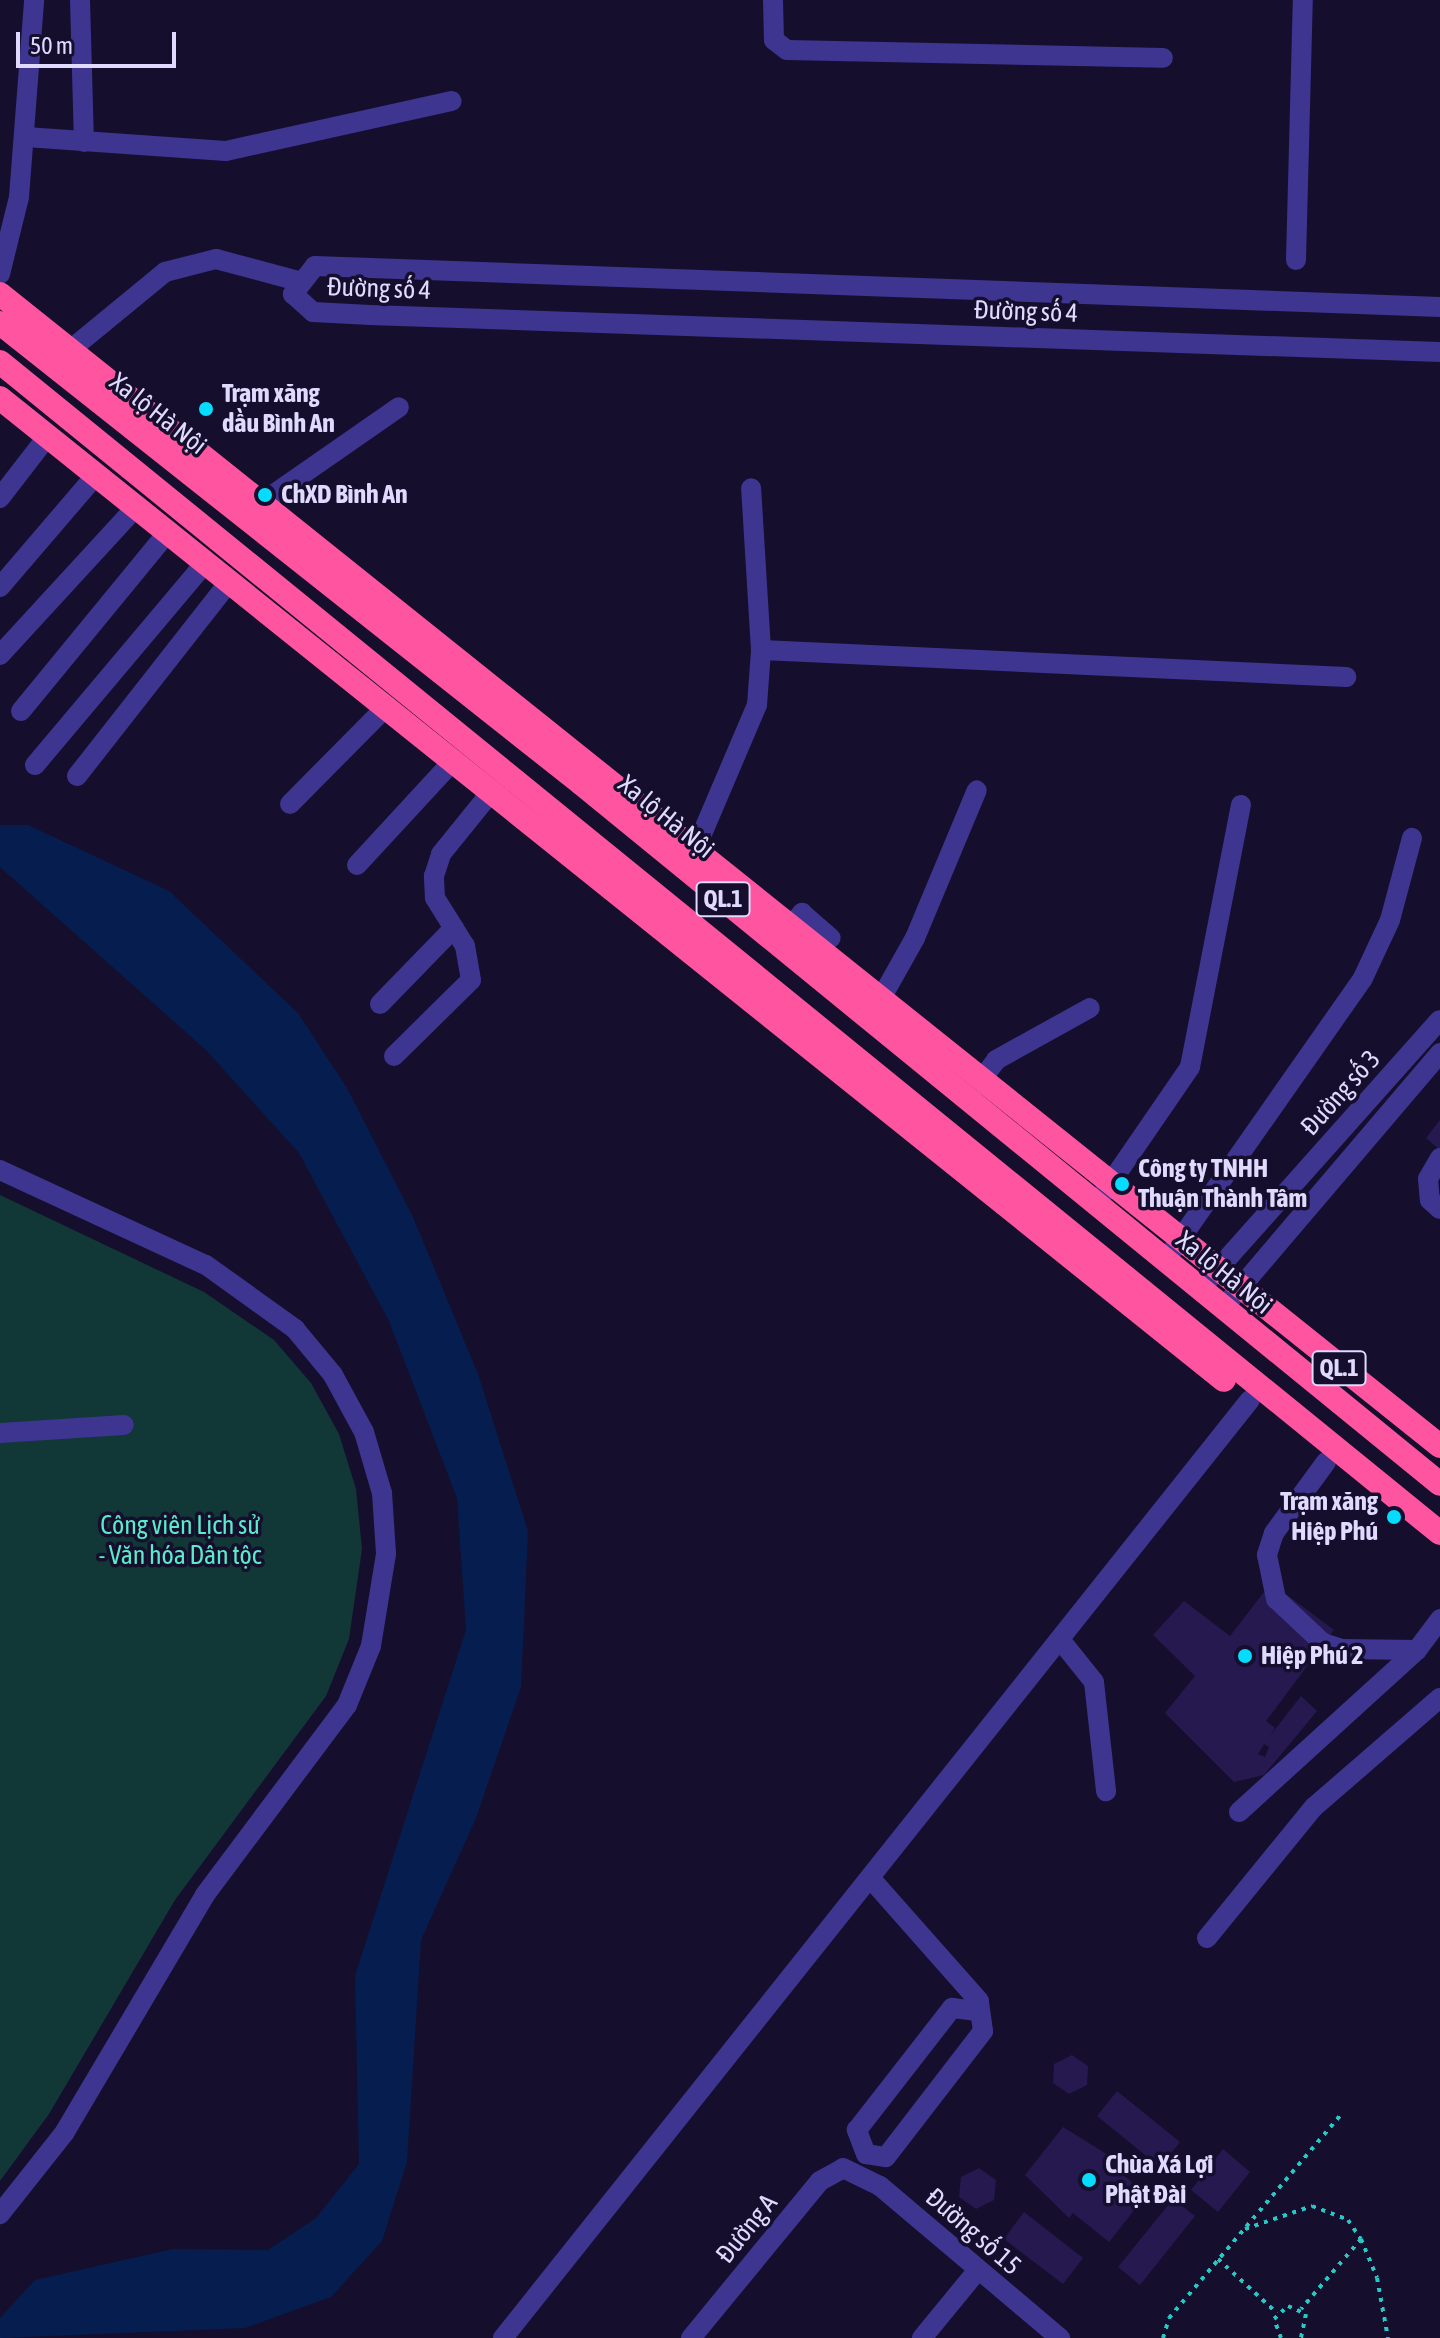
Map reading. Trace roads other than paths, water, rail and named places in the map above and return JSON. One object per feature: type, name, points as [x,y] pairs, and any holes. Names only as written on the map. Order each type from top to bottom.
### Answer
[{"type":"highway","name":"Xa lộ Hà Nội","points":[[0,294],[61,358],[692,859],[874,1010],[964,1097],[1102,1195],[1171,1251],[1215,1271],[1231,1299],[1440,1484]]},
{"type":"highway","name":"Xa lộ Hà Nội","points":[[0,323],[61,358]]},
{"type":"highway","name":"QL.1","points":[[0,362],[139,497],[169,531],[214,556],[230,581],[1255,1394],[1367,1474],[1440,1533]]},
{"type":"highway","name":"QL.1","points":[[0,398],[96,475],[139,497],[214,556],[1255,1394],[1326,1462],[1367,1474]]},
{"type":"highway","name":"Xa lộ Hà Nội","points":[[874,1010],[986,1083],[1102,1195]]},
{"type":"highway","name":"Xa lộ Hà Nội","points":[[1171,1251],[1199,1290],[1231,1299],[1440,1446]]},
{"type":"street","points":[[0,274],[26,137],[34,0]]},
{"type":"street","points":[[80,0],[84,142]]},
{"type":"street","points":[[773,0],[774,40],[787,50],[1163,58]]},
{"type":"street","points":[[1296,260],[1303,0]]},
{"type":"street","points":[[26,137],[226,151],[452,101]]},
{"type":"street","points":[[61,358],[165,272],[216,259],[298,281]]},
{"type":"street","name":"Đường số 4","points":[[1440,307],[315,266],[298,281],[293,294],[313,312],[1440,352]]},
{"type":"street","points":[[251,510],[399,407]]},
{"type":"street","points":[[0,498],[47,437]]},
{"type":"street","points":[[0,587],[96,475]]},
{"type":"street","points":[[692,859],[757,705],[761,650],[751,488]]},
{"type":"street","points":[[0,655],[139,497]]},
{"type":"street","points":[[21,711],[169,531]]},
{"type":"street","points":[[35,765],[214,556]]},
{"type":"street","points":[[77,776],[230,581]]},
{"type":"street","points":[[761,650],[1346,677]]},
{"type":"street","points":[[290,804],[387,706]]},
{"type":"street","points":[[357,865],[454,760]]},
{"type":"street","points":[[874,1010],[915,938],[977,790]]},
{"type":"street","points":[[394,1056],[465,992],[471,966],[454,928],[435,898],[434,876],[441,854],[492,791]]},
{"type":"street","points":[[1102,1195],[1190,1067],[1241,805]]},
{"type":"street","points":[[1171,1251],[1363,978],[1390,920],[1412,838]]},
{"type":"street","points":[[782,936],[802,913],[831,938]]},
{"type":"street","points":[[380,1004],[454,928]]},
{"type":"street","points":[[964,1097],[986,1083],[996,1060],[1090,1008]]},
{"type":"street","name":"Đường số 3","points":[[1199,1290],[1440,1020]]},
{"type":"street","name":"Đường số 3","points":[[1231,1299],[1440,1053]]},
{"type":"street","points":[[1440,1158],[1428,1179],[1430,1200],[1440,1209]]},
{"type":"street","points":[[0,1170],[206,1265],[295,1329],[333,1375],[364,1432],[382,1493],[386,1554],[371,1646],[347,1705],[205,1895],[65,2132],[0,2214]]},
{"type":"street","points":[[503,2338],[1062,1642],[1255,1394]]},
{"type":"street","points":[[0,1433],[124,1425]]},
{"type":"street","points":[[1326,1462],[1274,1533],[1267,1555],[1276,1599],[1323,1643],[1417,1650]]},
{"type":"street","points":[[1239,1812],[1417,1650],[1440,1619]]},
{"type":"street","points":[[1062,1642],[1094,1682],[1106,1791]]},
{"type":"street","points":[[1207,1938],[1314,1807],[1440,1698]]},
{"type":"street","points":[[872,1880],[979,2001],[983,2031],[886,2157],[866,2154],[857,2130],[952,2008],[978,2011]]},
{"type":"street","name":"Đường A","points":[[691,2338],[820,2181],[851,2169],[866,2154]]},
{"type":"street","name":"Đường số 15","points":[[851,2169],[1060,2338]]},
{"type":"street","points":[[922,2338],[977,2271]]},
{"type":"water","points":[[0,825],[28,825],[169,891],[298,1013],[347,1088],[413,1217],[478,1374],[528,1531],[521,1687],[476,1818],[421,1940],[407,2162],[382,2241],[331,2297],[245,2328],[0,2338],[0,2318],[35,2280],[173,2249],[268,2250],[316,2218],[359,2164],[355,1976],[466,1630],[457,1498],[389,1321],[299,1153],[206,1050],[0,867]]},
{"type":"place","name":"Trạm xăng dầu Bình An","points":[[206,409]]},
{"type":"place","name":"ChXD Bình An","points":[[265,495]]},
{"type":"place","name":"Công ty TNHH Thuận Thành Tâm","points":[[1122,1184]]},
{"type":"place","name":"Trạm xăng Hiệp Phú","points":[[1394,1517]]},
{"type":"place","name":"Hiệp Phú 2","points":[[1245,1656]]},
{"type":"place","name":"Chùa Xá Lợi Phật Đài","points":[[1089,2180]]},
{"type":"park label","name":"Công viên Lịch sử - Văn hóa Dân tộc","points":[[180,1541]]}]
